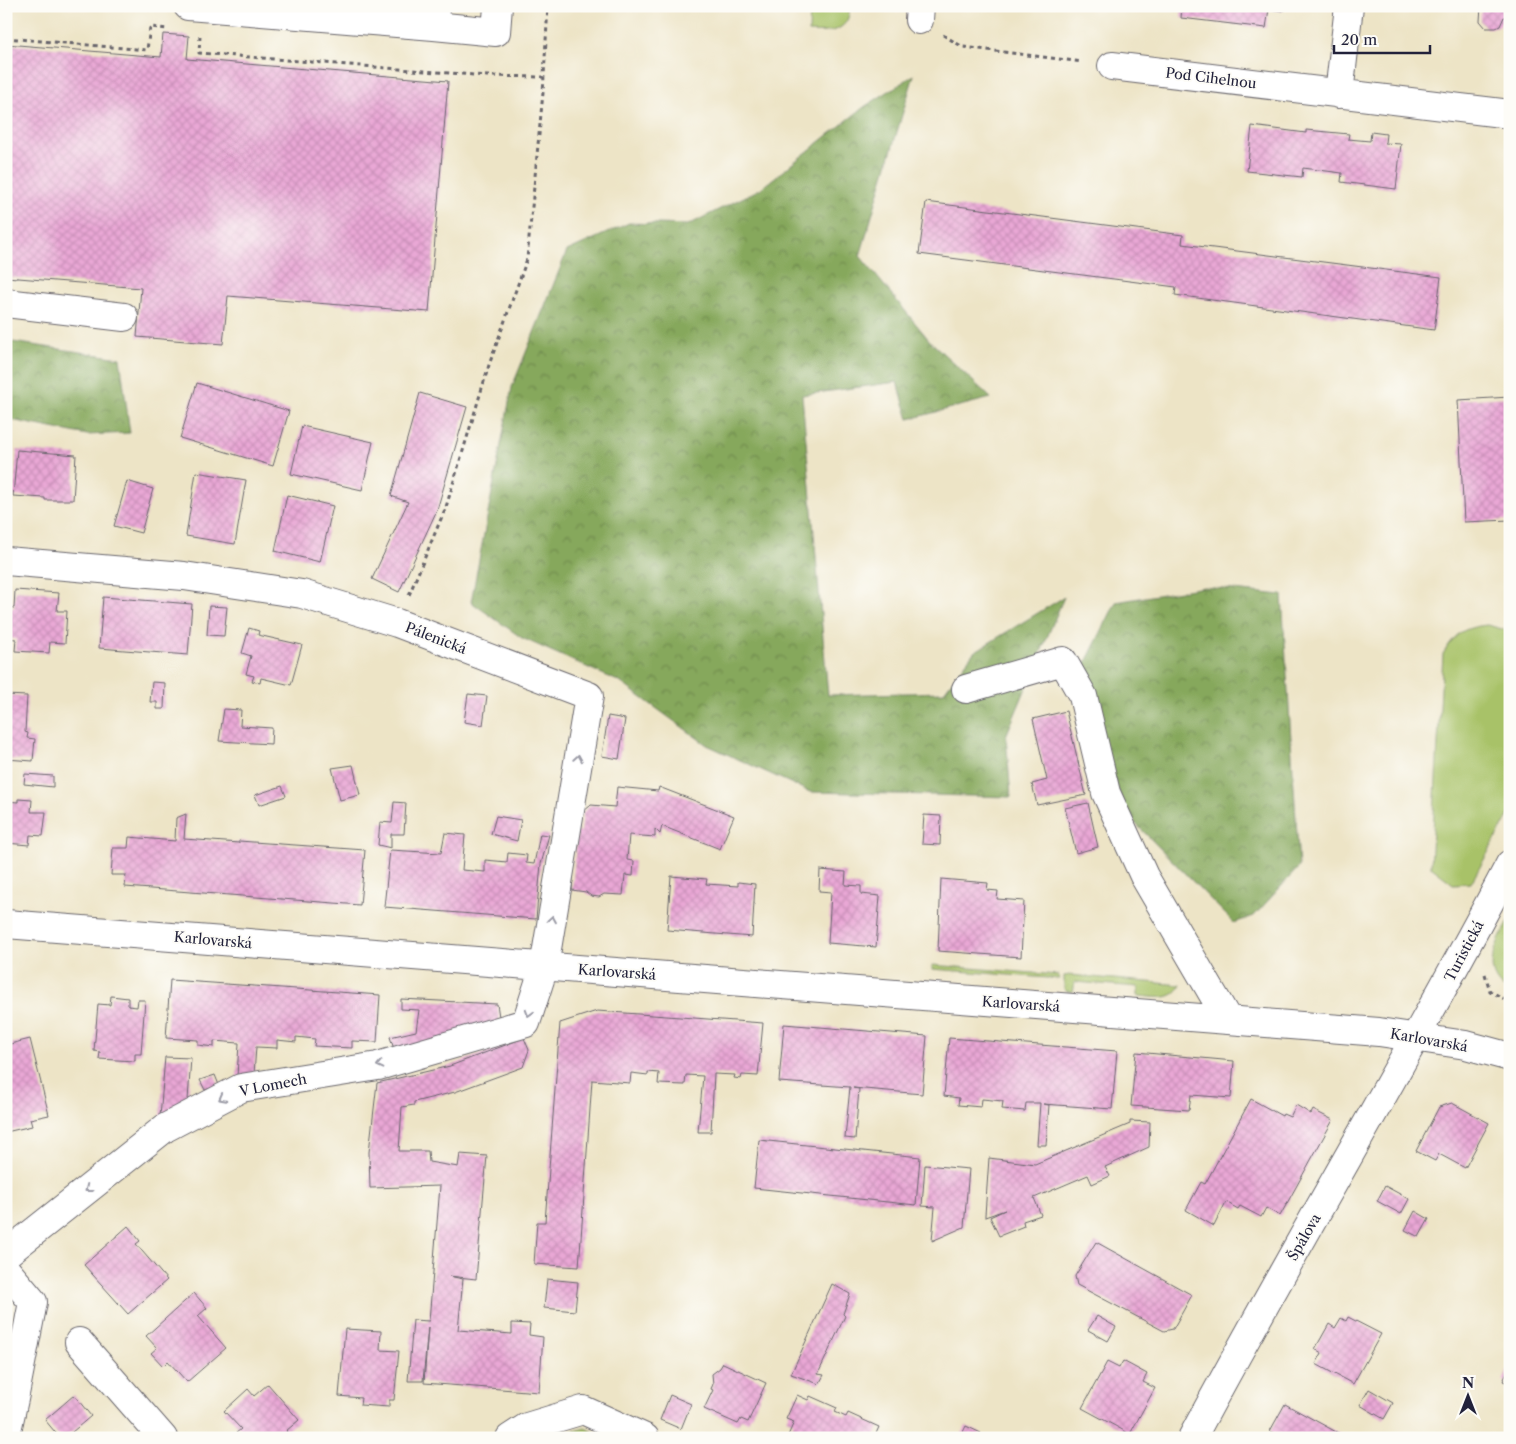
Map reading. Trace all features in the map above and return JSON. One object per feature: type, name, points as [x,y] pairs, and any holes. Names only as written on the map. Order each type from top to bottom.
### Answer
[{"type":"street","points":[[188,6],[435,16],[496,32],[498,6]]},
{"type":"street","points":[[1339,94],[1349,6]]},
{"type":"street","name":"Pod Cihelnou","points":[[1112,66],[1510,114]]},
{"type":"street","points":[[6,303],[124,317]]},
{"type":"street","name":"Pálenická","points":[[6,561],[184,576],[302,594],[396,623],[589,696],[544,967]]},
{"type":"street","points":[[966,689],[1063,661],[1083,696],[1110,802],[1144,876],[1228,1020]]},
{"type":"street","name":"Turistická","points":[[1417,1036],[1510,864]]},
{"type":"street","name":"Karlovarská","points":[[6,924],[1417,1036],[1510,1057]]},
{"type":"street","name":"V Lomech","points":[[6,1254],[165,1128],[241,1088],[378,1066],[526,1022],[544,967]]},
{"type":"street","name":"Špálova","points":[[1192,1438],[1238,1352],[1417,1036]]},
{"type":"street","points":[[6,1270],[33,1302],[10,1398],[6,1435]]},
{"type":"street","points":[[79,1342],[163,1438]]},
{"type":"street","points":[[510,1438],[527,1427],[583,1410],[645,1438]]},
{"type":"path","points":[[396,623],[446,507],[489,365],[527,259],[548,6]]},
{"type":"path","points":[[920,13],[963,47],[1112,66]]},
{"type":"path","points":[[6,38],[147,50],[150,27],[170,29]]},
{"type":"path","points":[[200,32],[199,53],[487,76],[543,77]]},
{"type":"green space","points":[[810,6],[849,6],[847,21],[843,26],[831,31],[809,32]]},
{"type":"green space","points":[[914,75],[860,256],[930,341],[991,398],[909,419],[897,382],[802,395],[828,695],[944,692],[974,652],[1064,597],[1006,736],[1011,797],[810,792],[707,745],[620,682],[522,638],[471,602],[512,387],[567,251],[629,223],[688,225],[760,189],[864,107]]},
{"type":"green space","points":[[6,341],[120,358],[130,433],[87,435],[6,419]]},
{"type":"green space","points":[[1204,587],[1282,595],[1299,867],[1254,916],[1234,923],[1126,814],[1080,674],[1116,602]]},
{"type":"green space","points":[[1487,625],[1510,631],[1510,813],[1471,883],[1453,884],[1431,867],[1443,654],[1460,633],[1471,628]]},
{"type":"green space","points":[[1510,919],[1510,992],[1500,985],[1492,968],[1495,949]]},
{"type":"green space","points":[[932,965],[1058,975],[1060,979],[932,969]]},
{"type":"green space","points":[[1064,976],[1181,985],[1173,994],[1163,997],[1138,996],[1138,987],[1075,982],[1073,992],[1064,989]]},
{"type":"green space","points":[[585,1428],[606,1438],[549,1438]]},
{"type":"building","points":[[1182,6],[1284,6],[1283,11],[1269,9],[1266,28],[1181,18]]},
{"type":"building","points":[[1481,6],[1510,6],[1510,18],[1504,17],[1500,26],[1496,28],[1486,28],[1480,21]]},
{"type":"building","points":[[163,34],[189,36],[187,59],[448,81],[429,312],[228,296],[223,344],[137,337],[141,288],[6,277],[6,44],[161,57]]},
{"type":"building","points":[[1252,126],[1306,133],[1306,130],[1349,134],[1348,139],[1370,141],[1371,132],[1386,134],[1385,143],[1401,144],[1396,189],[1341,182],[1342,173],[1303,168],[1302,177],[1247,171]]},
{"type":"building","points":[[926,202],[1183,235],[1182,244],[1441,277],[1434,330],[1175,295],[1176,287],[919,254]]},
{"type":"building","points":[[197,383],[289,411],[273,466],[180,438]]},
{"type":"building","points":[[420,393],[467,407],[437,510],[399,592],[372,579],[408,502],[391,496]]},
{"type":"building","points":[[1510,397],[1510,520],[1464,522],[1458,400]]},
{"type":"building","points":[[302,426],[373,442],[362,490],[291,474]]},
{"type":"building","points":[[17,450],[76,455],[73,500],[45,500],[45,498],[13,496]]},
{"type":"building","points":[[196,472],[246,480],[235,544],[186,536]]},
{"type":"building","points":[[127,481],[153,489],[141,533],[114,526]]},
{"type":"building","points":[[287,495],[333,506],[320,562],[275,551]]},
{"type":"building","points":[[15,590],[59,593],[57,611],[67,611],[65,643],[50,642],[49,653],[15,651],[16,639],[6,638],[6,607],[14,608]]},
{"type":"building","points":[[103,597],[192,604],[188,655],[99,648]]},
{"type":"building","points":[[209,606],[227,607],[224,636],[207,635]]},
{"type":"building","points":[[249,628],[259,631],[258,635],[302,645],[291,685],[261,678],[260,683],[252,681],[254,676],[246,674],[251,656],[242,653]]},
{"type":"building","points":[[152,682],[165,683],[164,709],[157,709],[157,702],[150,702]]},
{"type":"building","points":[[468,694],[487,696],[483,725],[464,722]]},
{"type":"building","points":[[6,695],[27,696],[25,732],[28,733],[27,738],[35,739],[33,761],[6,759]]},
{"type":"building","points":[[224,709],[241,710],[240,726],[272,728],[271,744],[219,741]]},
{"type":"building","points":[[1066,711],[1086,795],[1037,805],[1032,784],[1047,780],[1033,719]]},
{"type":"building","points":[[608,716],[625,719],[619,759],[602,756]]},
{"type":"building","points":[[353,765],[360,795],[340,800],[332,768]]},
{"type":"building","points":[[25,774],[53,776],[53,787],[24,784]]},
{"type":"building","points":[[282,786],[286,796],[259,805],[255,795]]},
{"type":"building","points":[[617,787],[658,791],[659,787],[734,816],[720,849],[662,826],[660,834],[655,829],[655,837],[629,835],[627,860],[634,861],[633,876],[625,875],[623,895],[604,894],[599,897],[591,896],[586,892],[572,890],[577,831],[581,832],[583,812],[591,805],[615,807]]},
{"type":"building","points":[[18,799],[32,800],[31,812],[46,812],[43,836],[30,835],[29,845],[6,843],[6,801],[18,802]]},
{"type":"building","points":[[394,802],[406,803],[404,834],[391,834],[391,848],[378,845],[380,822],[392,823]]},
{"type":"building","points":[[1088,803],[1098,847],[1076,853],[1065,808]]},
{"type":"building","points":[[186,814],[184,839],[365,850],[360,905],[125,887],[126,875],[111,875],[113,848],[128,848],[129,837],[175,841],[176,818]]},
{"type":"building","points":[[924,815],[941,816],[940,845],[922,844]]},
{"type":"building","points":[[496,816],[521,820],[517,841],[491,834]]},
{"type":"building","points":[[445,833],[465,835],[462,870],[485,872],[485,860],[507,862],[508,853],[527,855],[526,863],[534,864],[540,834],[549,835],[541,864],[536,919],[384,907],[390,850],[441,853]]},
{"type":"building","points":[[820,870],[846,872],[845,885],[861,886],[861,894],[880,896],[876,947],[828,943],[831,892],[819,891]]},
{"type":"building","points":[[671,876],[707,879],[706,884],[738,886],[738,882],[755,884],[752,937],[667,930]]},
{"type":"building","points":[[941,879],[988,883],[987,890],[998,891],[997,899],[1024,901],[1021,957],[938,951]]},
{"type":"building","points":[[170,980],[380,995],[377,1042],[352,1041],[352,1048],[314,1046],[315,1039],[296,1037],[296,1042],[277,1040],[277,1048],[256,1047],[254,1074],[237,1077],[239,1043],[214,1041],[214,1047],[198,1045],[198,1040],[166,1038]]},
{"type":"building","points":[[111,996],[128,998],[128,1006],[137,1007],[138,1000],[145,1000],[141,1054],[135,1054],[135,1061],[99,1059],[100,1052],[94,1051],[98,1004],[110,1005]]},
{"type":"building","points":[[401,999],[497,1004],[500,1023],[395,1052],[390,1037],[416,1031],[419,1010],[401,1009]]},
{"type":"building","points":[[597,1011],[763,1023],[758,1076],[742,1075],[741,1079],[734,1078],[735,1075],[714,1074],[711,1132],[698,1132],[703,1076],[686,1075],[685,1085],[658,1084],[659,1073],[648,1072],[648,1075],[631,1073],[630,1083],[592,1080],[579,1267],[534,1264],[537,1222],[545,1222],[560,1023]]},
{"type":"building","points":[[784,1024],[927,1036],[922,1094],[853,1088],[859,1089],[855,1139],[845,1138],[850,1087],[779,1082]]},
{"type":"building","points":[[524,1038],[529,1050],[523,1067],[455,1092],[414,1102],[414,1105],[402,1107],[399,1151],[428,1151],[429,1162],[458,1167],[460,1154],[487,1156],[476,1279],[449,1276],[463,1279],[458,1330],[512,1334],[512,1323],[530,1324],[529,1335],[543,1337],[539,1392],[424,1383],[428,1327],[423,1381],[408,1381],[413,1320],[429,1321],[440,1186],[370,1188],[369,1152],[377,1083],[450,1066]]},
{"type":"building","points":[[949,1038],[1117,1051],[1112,1109],[1043,1104],[1049,1105],[1046,1145],[1037,1145],[1040,1103],[1026,1103],[1025,1111],[1002,1109],[1003,1101],[982,1099],[981,1107],[958,1105],[959,1098],[944,1096]]},
{"type":"building","points":[[30,1039],[49,1115],[30,1119],[32,1126],[6,1132],[6,1045]]},
{"type":"building","points":[[1136,1052],[1234,1061],[1231,1098],[1191,1095],[1189,1110],[1131,1106]]},
{"type":"building","points":[[165,1057],[191,1058],[188,1100],[160,1117]]},
{"type":"building","points":[[215,1075],[219,1085],[205,1090],[200,1080]]},
{"type":"building","points":[[1251,1099],[1282,1116],[1283,1114],[1290,1117],[1296,1105],[1311,1114],[1313,1110],[1333,1120],[1280,1216],[1266,1208],[1261,1217],[1240,1206],[1238,1209],[1226,1202],[1214,1226],[1186,1210],[1201,1182],[1205,1184]]},
{"type":"building","points":[[1452,1103],[1489,1123],[1465,1168],[1439,1154],[1435,1161],[1416,1151],[1439,1107]]},
{"type":"building","points":[[1130,1121],[1150,1122],[1149,1147],[1105,1167],[1110,1176],[1092,1184],[1088,1175],[1034,1198],[1041,1215],[1023,1221],[1024,1226],[999,1236],[990,1217],[1005,1210],[985,1217],[989,1158],[1035,1164],[1130,1124]]},
{"type":"building","points":[[759,1140],[920,1157],[916,1205],[754,1188]]},
{"type":"building","points":[[925,1165],[969,1169],[964,1227],[932,1241],[935,1207],[922,1206]]},
{"type":"building","points":[[1385,1186],[1409,1199],[1401,1214],[1377,1201]]},
{"type":"building","points":[[1415,1211],[1429,1219],[1419,1237],[1405,1230]]},
{"type":"building","points":[[128,1226],[140,1241],[136,1244],[167,1280],[128,1314],[84,1265]]},
{"type":"building","points":[[1096,1242],[1192,1295],[1173,1329],[1164,1331],[1077,1285],[1075,1276]]},
{"type":"building","points":[[547,1279],[578,1282],[575,1311],[544,1308]]},
{"type":"building","points":[[832,1284],[850,1294],[843,1314],[845,1316],[818,1374],[824,1375],[819,1384],[791,1374]]},
{"type":"building","points":[[194,1293],[207,1308],[198,1316],[226,1348],[187,1382],[168,1361],[163,1366],[151,1353],[157,1348],[146,1336]]},
{"type":"building","points":[[1097,1316],[1116,1327],[1108,1341],[1088,1330]]},
{"type":"building","points":[[1348,1317],[1381,1334],[1353,1384],[1316,1364],[1322,1353],[1315,1349],[1329,1324],[1335,1328],[1341,1318],[1346,1321]]},
{"type":"building","points":[[345,1329],[381,1331],[380,1350],[399,1351],[394,1400],[389,1400],[389,1407],[360,1405],[361,1398],[339,1396]]},
{"type":"building","points":[[1123,1361],[1147,1374],[1143,1382],[1155,1388],[1130,1434],[1082,1408],[1107,1362],[1119,1368]]},
{"type":"building","points":[[723,1363],[766,1383],[748,1422],[741,1419],[738,1424],[704,1409],[713,1390],[711,1389],[713,1384],[712,1374]]},
{"type":"building","points":[[1510,1367],[1510,1384],[1503,1381]]},
{"type":"building","points":[[268,1384],[299,1420],[286,1431],[292,1438],[238,1438],[235,1434],[241,1429],[224,1411],[248,1389],[254,1396]]},
{"type":"building","points":[[1369,1389],[1393,1403],[1384,1419],[1360,1405]]},
{"type":"building","points":[[74,1395],[91,1416],[65,1438],[60,1438],[45,1420]]},
{"type":"building","points":[[670,1395],[691,1404],[681,1429],[660,1420]]},
{"type":"building","points":[[797,1395],[808,1400],[810,1396],[837,1408],[835,1412],[846,1417],[848,1413],[879,1427],[874,1438],[787,1438],[794,1422],[786,1419]]},
{"type":"building","points":[[1285,1404],[1340,1434],[1338,1438],[1278,1438],[1279,1436],[1270,1431]]},
{"type":"building","points":[[966,1426],[981,1433],[979,1438],[960,1438]]}]
